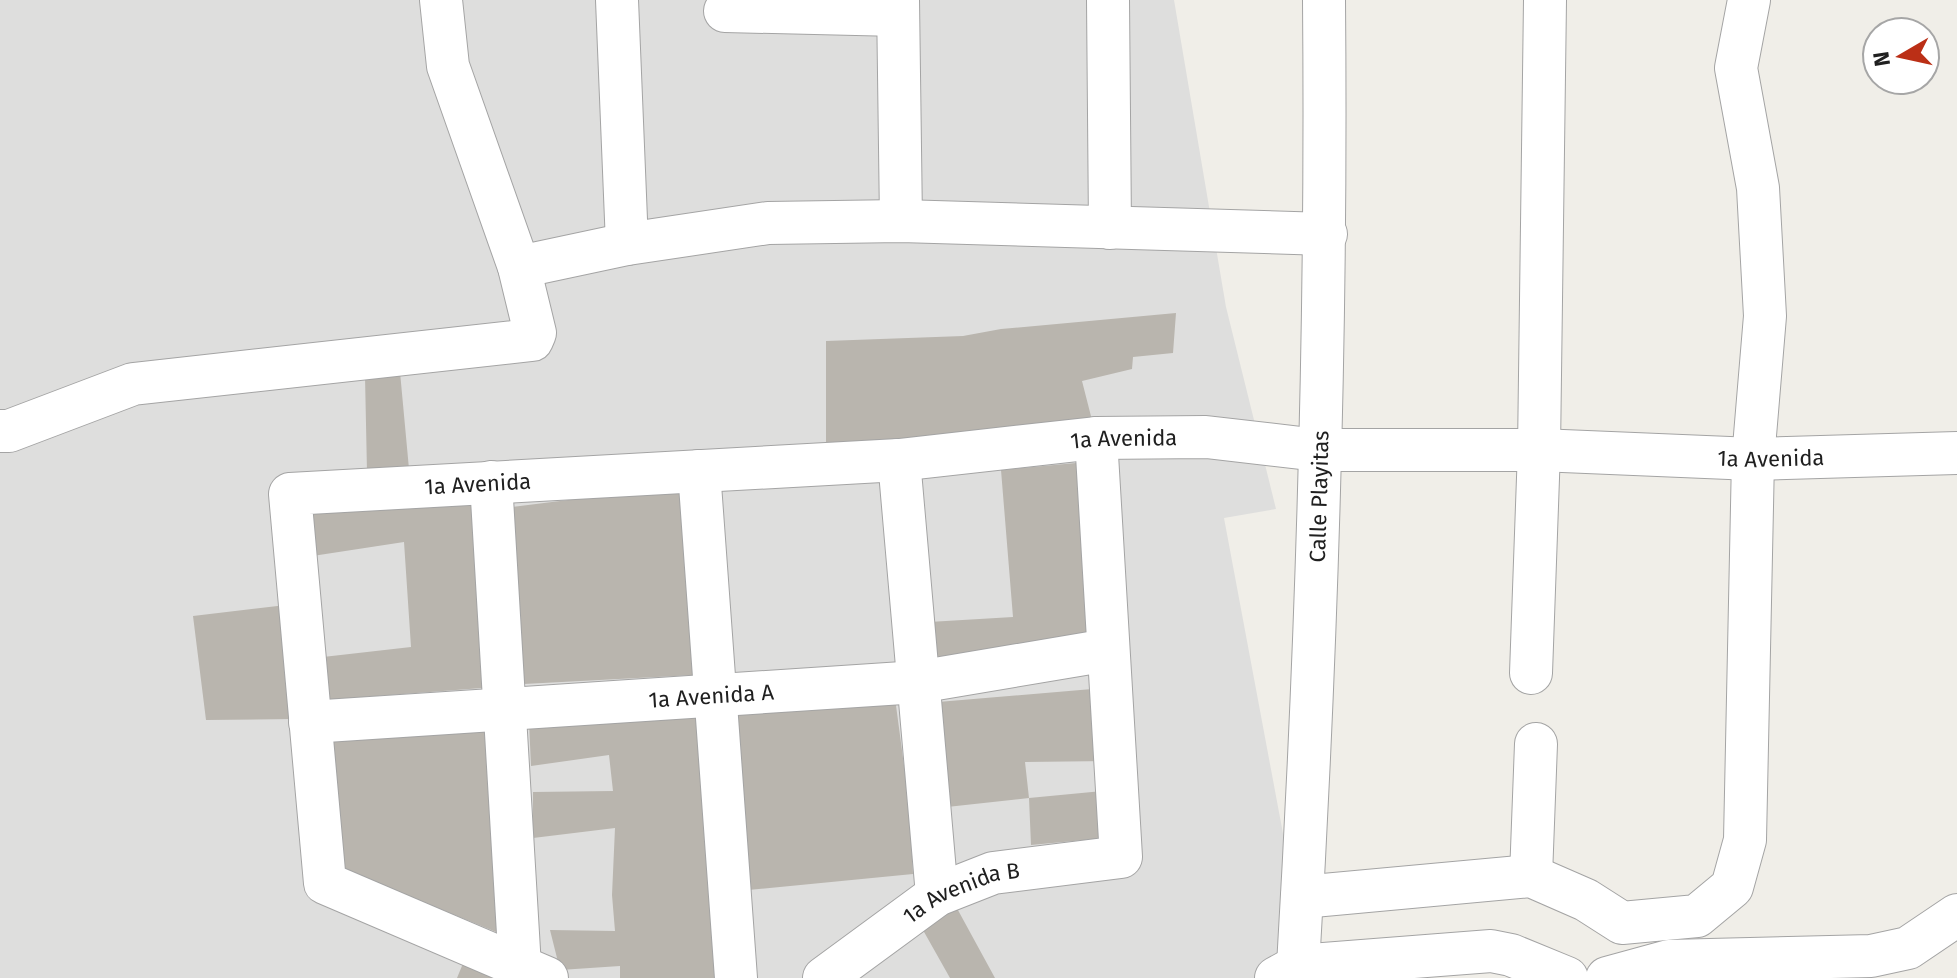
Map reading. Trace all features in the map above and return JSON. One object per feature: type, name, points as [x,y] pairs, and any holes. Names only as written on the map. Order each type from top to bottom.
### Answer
[{"type":"street","points":[[0,431],[9,431],[133,384],[528,343],[535,333],[519,267],[448,66],[441,0]]},
{"type":"street","points":[[617,0],[627,244]]},
{"type":"street","points":[[1108,0],[1110,228]]},
{"type":"street","name":"Calle Playitas","points":[[1287,972],[1302,897],[1313,701],[1326,234],[1324,0]]},
{"type":"street","points":[[1531,673],[1539,450],[1545,0]]},
{"type":"street","points":[[1302,897],[1531,876],[1586,900],[1622,923],[1697,916],[1732,887],[1745,840],[1753,459],[1765,316],[1758,188],[1736,68],[1749,0]]},
{"type":"street","points":[[725,11],[898,7],[901,221]]},
{"type":"street","points":[[519,267],[627,244],[768,223],[901,221],[1326,234]]},
{"type":"street","name":"1a Avenida","points":[[310,722],[290,494],[899,460],[1096,438],[1206,437],[1318,450],[1539,450],[1753,459],[1957,453]]},
{"type":"street","points":[[1096,438],[1108,650]]},
{"type":"street","points":[[899,460],[937,895]]},
{"type":"street","points":[[699,471],[736,978]]},
{"type":"street","points":[[310,722],[325,883],[533,972],[504,707],[491,482]]},
{"type":"street","name":"1a Avenida A","points":[[310,722],[918,682],[1108,650]]},
{"type":"street","name":"1a Avenida B","points":[[824,978],[937,895],[993,873],[1121,857],[1108,650]]},
{"type":"street","points":[[1531,876],[1536,744]]},
{"type":"street","points":[[1607,978],[1669,961],[1871,956],[1908,948],[1957,915]]},
{"type":"street","points":[[1287,972],[1491,951],[1511,955],[1567,978]]},
{"type":"shaded area","points":[[0,0],[1174,0],[1226,307],[1276,509],[1224,518],[1310,978],[0,978]]},
{"type":"building","points":[[1176,313],[1173,353],[1133,357],[1132,369],[1082,381],[1094,428],[826,446],[826,341],[963,336],[1001,329]]},
{"type":"building","points":[[400,372],[409,469],[367,472],[365,376]]},
{"type":"building","points":[[1087,462],[1099,643],[932,657],[929,622],[1013,617],[1001,470]]},
{"type":"building","points":[[680,486],[694,675],[524,684],[512,507]]},
{"type":"building","points":[[477,494],[495,687],[325,700],[323,657],[411,647],[404,542],[306,557],[306,514]]},
{"type":"building","points":[[286,605],[295,719],[206,720],[193,616]]},
{"type":"building","points":[[1104,688],[1109,761],[1025,762],[1029,798],[947,807],[938,702]]},
{"type":"building","points":[[895,698],[909,803],[913,874],[748,890],[734,715]]},
{"type":"building","points":[[696,709],[720,978],[620,978],[620,966],[560,970],[550,930],[615,931],[612,895],[615,828],[533,838],[533,792],[613,791],[609,755],[531,766],[529,722]]},
{"type":"building","points":[[494,724],[501,934],[340,868],[326,733]]},
{"type":"building","points":[[1113,790],[1116,837],[1031,845],[1029,798]]},
{"type":"building","points":[[953,901],[995,978],[950,978],[919,923]]},
{"type":"building","points":[[464,961],[495,978],[457,978]]}]
